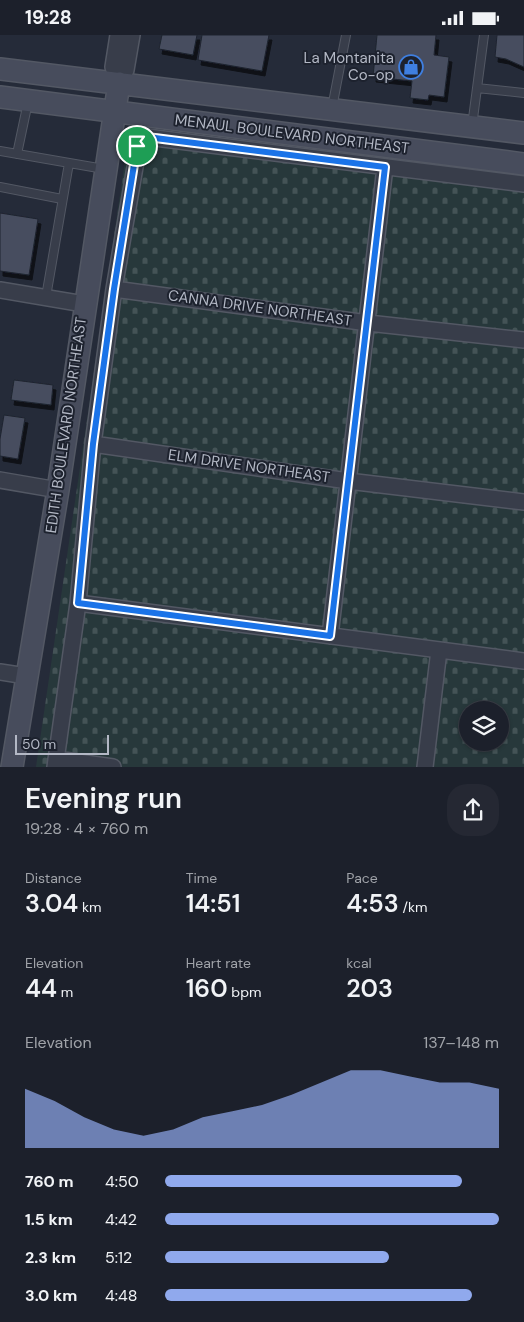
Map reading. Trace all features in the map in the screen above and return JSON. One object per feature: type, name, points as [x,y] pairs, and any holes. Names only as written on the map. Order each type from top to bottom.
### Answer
[{"type":"main road","name":"MENAUL BOULEVARD NORTHEAST","points":[[0,69],[332,108],[524,133]]},
{"type":"main road","name":"EDITH BOULEVARD NORTHEAST","points":[[12,767],[58,489],[84,304],[119,83]]},
{"type":"main road","name":"MENAUL BOULEVARD NORTHEAST","points":[[0,97],[524,164]]},
{"type":"street","name":"EDITH BOULEVARD NORTHEAST","points":[[118,35],[113,67],[119,83]]},
{"type":"street","name":"EDITH BOULEVARD NORTHEAST","points":[[119,83],[126,70],[132,35]]},
{"type":"street","points":[[113,767],[55,763],[78,603],[93,444],[114,289],[140,138],[147,137],[524,184]]},
{"type":"street","points":[[330,636],[385,167]]},
{"type":"street","name":"CANNA DRIVE NORTHEAST","points":[[114,289],[368,323],[524,340]]},
{"type":"street","points":[[0,290],[84,304]]},
{"type":"street","name":"ELM DRIVE NORTHEAST","points":[[93,444],[348,481],[524,502]]},
{"type":"street","points":[[0,480],[58,489]]},
{"type":"street","points":[[78,603],[524,661]]},
{"type":"street","points":[[425,767],[439,650]]},
{"type":"street","points":[[0,671],[26,676]]},
{"type":"lane","points":[[332,108],[346,35]]},
{"type":"lane","points":[[472,126],[484,35]]},
{"type":"lane","points":[[477,88],[524,93]]},
{"type":"lane","points":[[17,154],[28,101]]},
{"type":"lane","points":[[0,151],[106,170]]},
{"type":"lane","points":[[46,297],[69,163]]},
{"type":"lane","points":[[0,187],[62,199]]},
{"type":"green space","points":[[130,127],[524,179],[524,767],[36,767]]},
{"type":"building","points":[[162,35],[197,35],[193,55],[159,49]]},
{"type":"building","points":[[202,35],[269,35],[262,71],[198,60]]},
{"type":"building","name":"La Montanita Co-op","points":[[377,35],[436,35],[434,55],[449,57],[444,97],[429,95],[428,100],[410,98],[412,81],[373,77]]},
{"type":"building","points":[[497,35],[524,35],[524,67],[506,59],[495,57]]},
{"type":"building","points":[[0,213],[38,219],[29,275],[0,271]]},
{"type":"building","points":[[14,380],[53,385],[51,405],[11,400]]},
{"type":"building","points":[[4,415],[25,418],[18,459],[0,456],[0,439]]},
{"type":"place","name":"La Montanita Co-op","points":[[411,67]]},
{"type":"route","points":[[147,137],[385,167],[330,636],[78,603],[93,444],[114,289],[137,146],[140,138],[147,137]]}]
